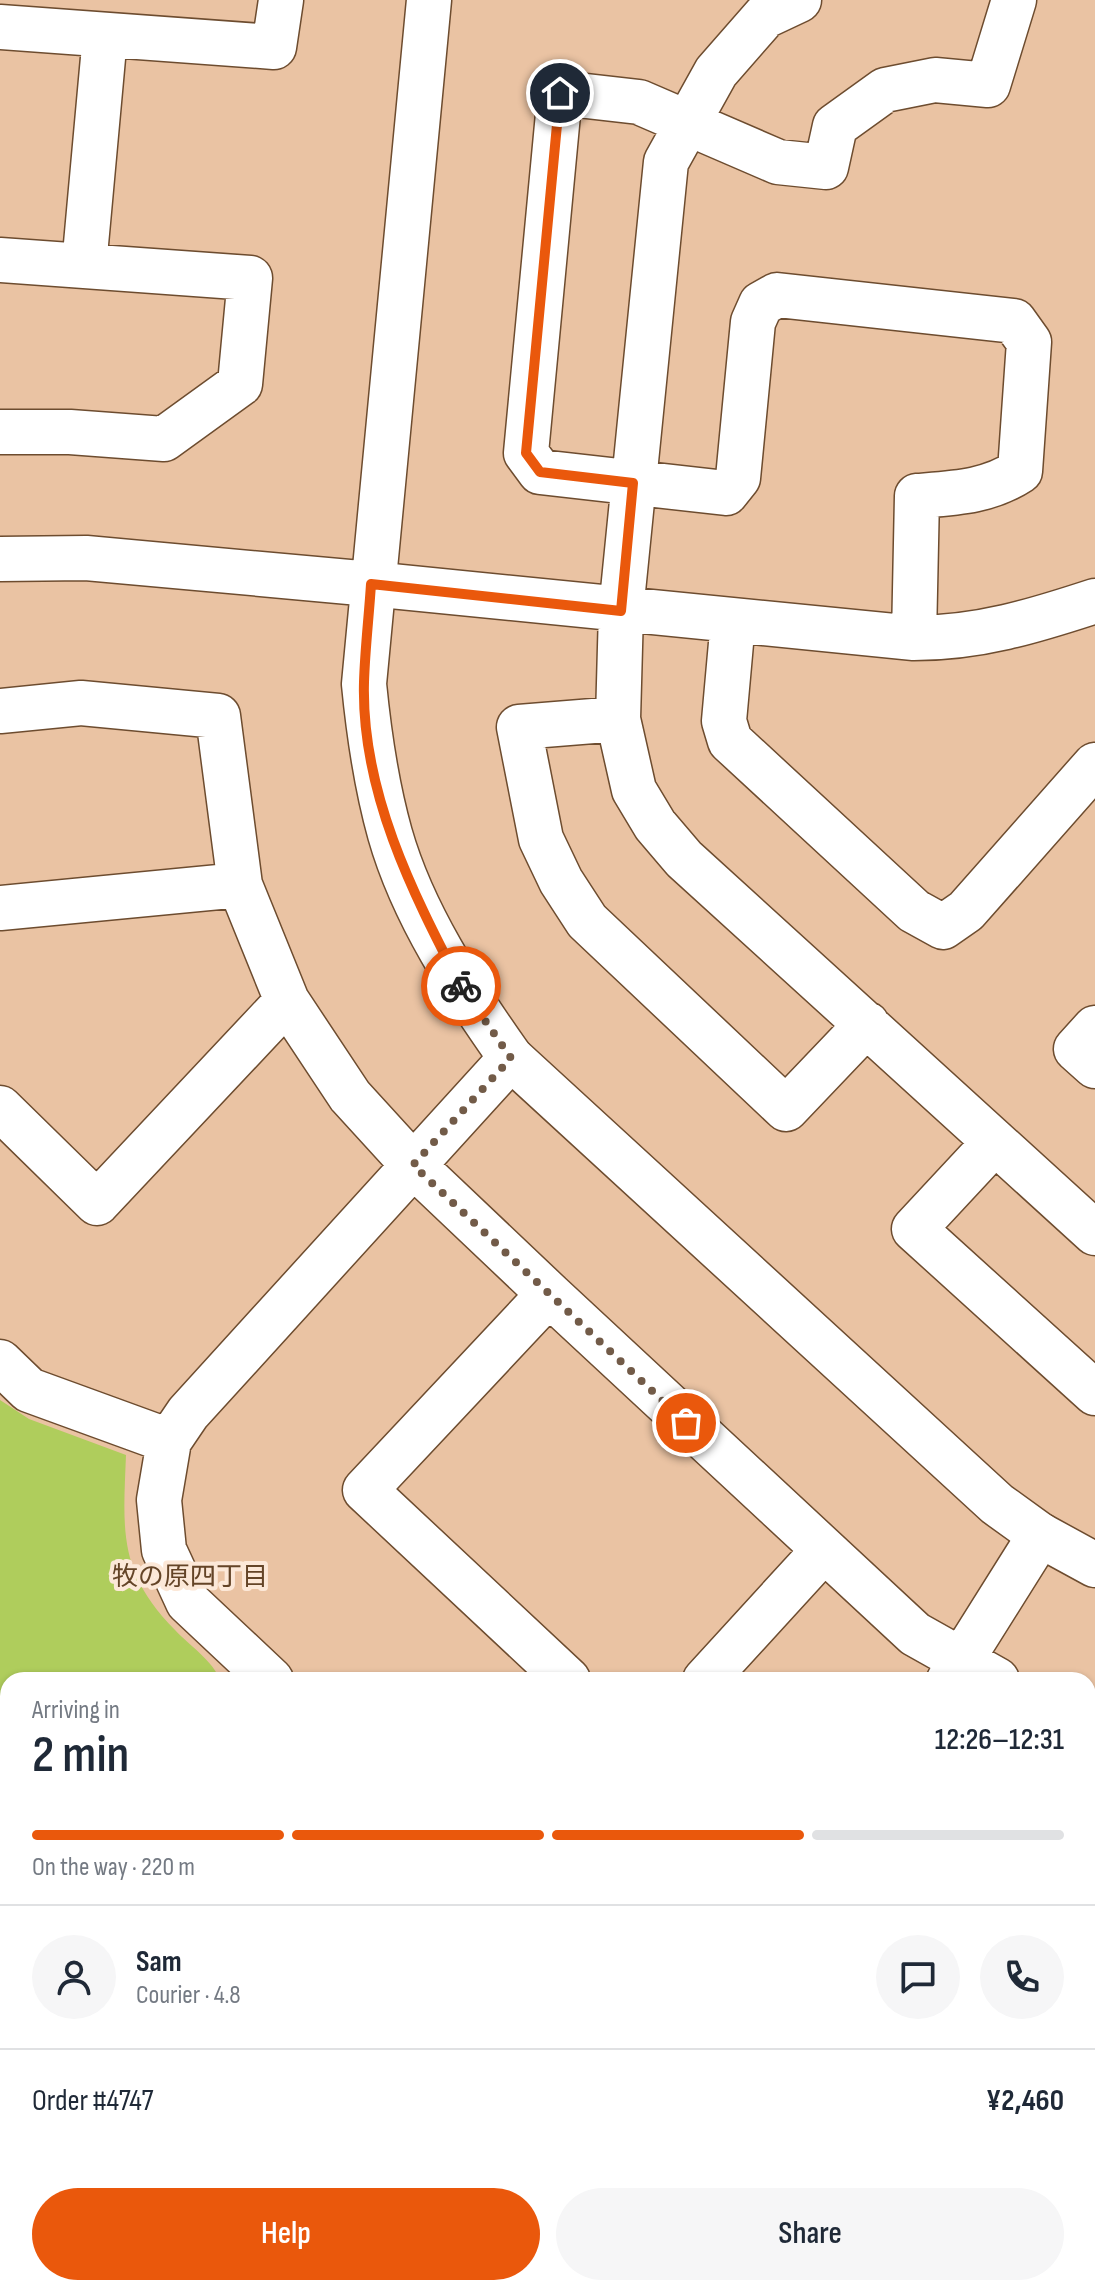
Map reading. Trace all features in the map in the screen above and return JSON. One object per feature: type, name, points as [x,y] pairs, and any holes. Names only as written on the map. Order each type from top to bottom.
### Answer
[{"type":"street","points":[[0,27],[274,47],[281,0]]},
{"type":"street","points":[[429,0],[371,584],[364,684],[372,761],[390,837],[421,911],[464,991],[511,1058],[997,1504],[1040,1535],[1095,1565]]},
{"type":"street","points":[[799,0],[765,16],[716,72],[666,162],[621,611],[618,719],[634,790],[655,825],[684,859],[1095,1233]]},
{"type":"street","points":[[914,638],[917,496],[977,491],[999,485],[1020,471],[1029,342],[1014,321],[777,295],[761,304],[753,322],[738,478],[726,493],[540,472],[526,453],[560,93],[639,102],[778,162],[826,167],[835,126],[885,90],[935,80],[988,85],[1014,0]]},
{"type":"street","points":[[84,266],[105,36]]},
{"type":"street","points":[[0,260],[250,278],[240,384],[164,439],[70,432],[0,432]]},
{"type":"street","points":[[0,559],[86,558],[914,638],[959,638],[1006,630],[1095,601]]},
{"type":"street","points":[[733,621],[724,721],[730,741],[914,911],[943,927],[966,911],[1095,765]]},
{"type":"street","points":[[0,711],[81,703],[218,716],[240,885],[287,1001],[350,1096],[413,1165],[823,1551],[915,1634],[968,1672]]},
{"type":"street","points":[[618,719],[519,727],[541,839],[561,881],[587,921],[786,1109],[867,1024]]},
{"type":"street","points":[[0,908],[240,885]]},
{"type":"street","points":[[0,1108],[97,1203],[287,1001]]},
{"type":"street","points":[[1095,1028],[1076,1049],[1095,1066]]},
{"type":"street","points":[[260,1672],[188,1602],[164,1550],[159,1500],[169,1441],[188,1413],[511,1058]]},
{"type":"street","points":[[995,1142],[914,1229],[1095,1393]]},
{"type":"street","points":[[549,1294],[365,1490],[559,1672]]},
{"type":"street","points":[[0,1362],[29,1390],[169,1441]]},
{"type":"street","points":[[970,1672],[1040,1535]]},
{"type":"street","points":[[712,1672],[823,1551]]},
{"type":"green space","points":[[0,1400],[29,1419],[126,1455],[125,1528],[134,1569],[156,1609],[216,1672],[0,1672]]},
{"type":"way so far","points":[[461,986],[511,1058],[413,1165],[686,1423]]},
{"type":"district","name":"牧の原四丁目","points":[[190,1576]]},
{"type":"route","points":[[461,986],[421,911],[390,837],[372,761],[364,684],[371,584],[621,611],[633,483],[540,472],[526,453],[560,93]]}]
